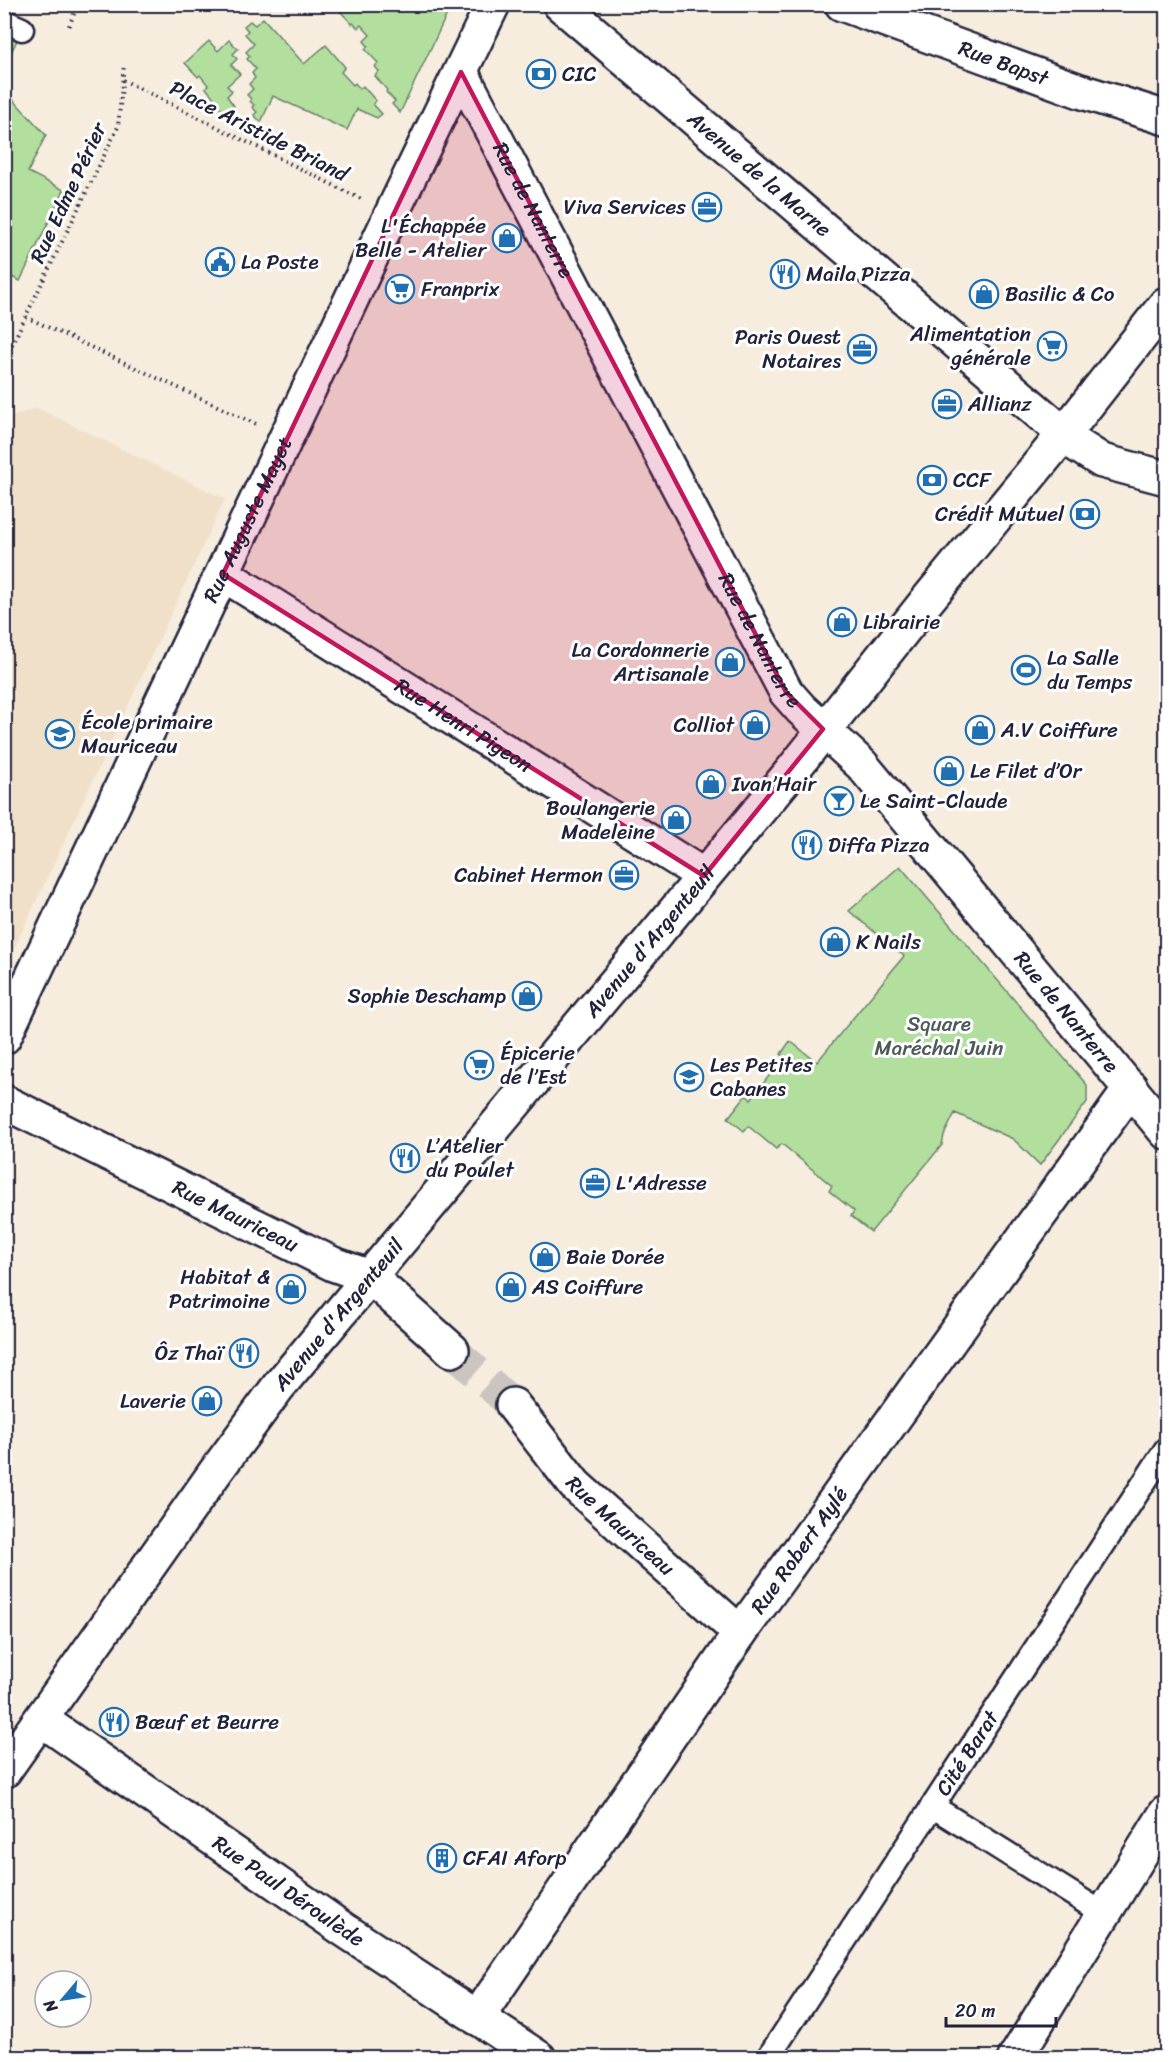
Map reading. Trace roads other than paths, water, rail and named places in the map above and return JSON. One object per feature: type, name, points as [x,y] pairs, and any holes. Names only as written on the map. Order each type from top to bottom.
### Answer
[{"type":"street","name":"Rue Auguste Mayet","points":[[4,1037],[224,574],[391,215],[493,4]]},
{"type":"street","name":"Avenue de la Marne","points":[[560,4],[1089,454],[1101,461],[1167,478]]},
{"type":"street","name":"Rue Bapst","points":[[842,4],[1080,91],[1167,118]]},
{"type":"street","name":"Rue de Nanterre","points":[[461,72],[786,692],[876,780],[1167,1132]]},
{"type":"street","name":"Avenue d'Argenteuil","points":[[4,1771],[278,1387],[791,772],[823,729],[1065,434],[1167,304]]},
{"type":"street","name":"Rue Henri Pigeon","points":[[224,574],[704,876]]},
{"type":"street","name":"Rue Robert Aylé","points":[[477,2018],[740,1633],[1131,1088]]},
{"type":"street","name":"Rue Mauriceau","points":[[4,1102],[333,1264],[370,1277],[452,1350]]},
{"type":"street","name":"Rue Mauriceau","points":[[513,1405],[575,1485],[740,1633]]},
{"type":"street","name":"Rue Paul Déroulède","points":[[42,1720],[334,1923],[539,2058]]},
{"type":"street","points":[[1015,2058],[1167,1813]]},
{"type":"lane","name":"Cité Barat","points":[[768,2058],[1167,1449]]},
{"type":"lane","points":[[932,1806],[1104,1914]]},
{"type":"tunnel","points":[[452,1350],[513,1405]]},
{"type":"place","name":"CIC","points":[[541,74]]},
{"type":"place","name":"Viva Services","points":[[707,207]]},
{"type":"place","name":"L'Échappée Belle - Atelier","points":[[507,238]]},
{"type":"place","name":"La Poste","points":[[220,262]]},
{"type":"place","name":"Maila Pizza","points":[[785,274]]},
{"type":"place","name":"Franprix","points":[[400,289]]},
{"type":"place","name":"Basilic & Co","points":[[984,294]]},
{"type":"place","name":"Alimentation générale","points":[[1052,346]]},
{"type":"place","name":"Paris Ouest Notaires","points":[[862,349]]},
{"type":"place","name":"Allianz","points":[[947,404]]},
{"type":"place","name":"CCF","points":[[932,480]]},
{"type":"place","name":"Crédit Mutuel","points":[[1085,514]]},
{"type":"place","name":"Librairie","points":[[842,622]]},
{"type":"place","name":"La Cordonnerie Artisanale","points":[[730,662]]},
{"type":"place","name":"La Salle du Temps","points":[[1026,670]]},
{"type":"place","name":"Colliot","points":[[755,725]]},
{"type":"place","name":"A.V Coiffure","points":[[980,730]]},
{"type":"place","name":"École primaire Mauriceau","points":[[60,734]]},
{"type":"place","name":"Le Filet d’Or","points":[[949,771]]},
{"type":"place","name":"Ivan’Hair","points":[[711,784]]},
{"type":"place","name":"Le Saint-Claude","points":[[839,801]]},
{"type":"place","name":"Boulangerie Madeleine","points":[[676,820]]},
{"type":"place","name":"Diffa Pizza","points":[[807,845]]},
{"type":"place","name":"Cabinet Hermon","points":[[624,875]]},
{"type":"place","name":"K Nails","points":[[835,942]]},
{"type":"place","name":"Sophie Deschamp","points":[[527,996]]},
{"type":"place","name":"Épicerie de l’Est","points":[[479,1065]]},
{"type":"place","name":"Les Petites Cabanes","points":[[689,1077]]},
{"type":"place","name":"L’Atelier du Poulet","points":[[405,1158]]},
{"type":"place","name":"L'Adresse","points":[[595,1183]]},
{"type":"place","name":"Baie Dorée","points":[[545,1257]]},
{"type":"place","name":"AS Coiffure","points":[[511,1287]]},
{"type":"place","name":"Habitat & Patrimoine","points":[[291,1289]]},
{"type":"place","name":"Ôz Thaï","points":[[244,1353]]},
{"type":"place","name":"Laverie","points":[[207,1401]]},
{"type":"place","name":"Bœuf et Beurre","points":[[114,1722]]},
{"type":"place","name":"CFAI Aforp","points":[[442,1858]]},
{"type":"park label","name":"Square Maréchal Juin","points":[[939,1036]]}]
